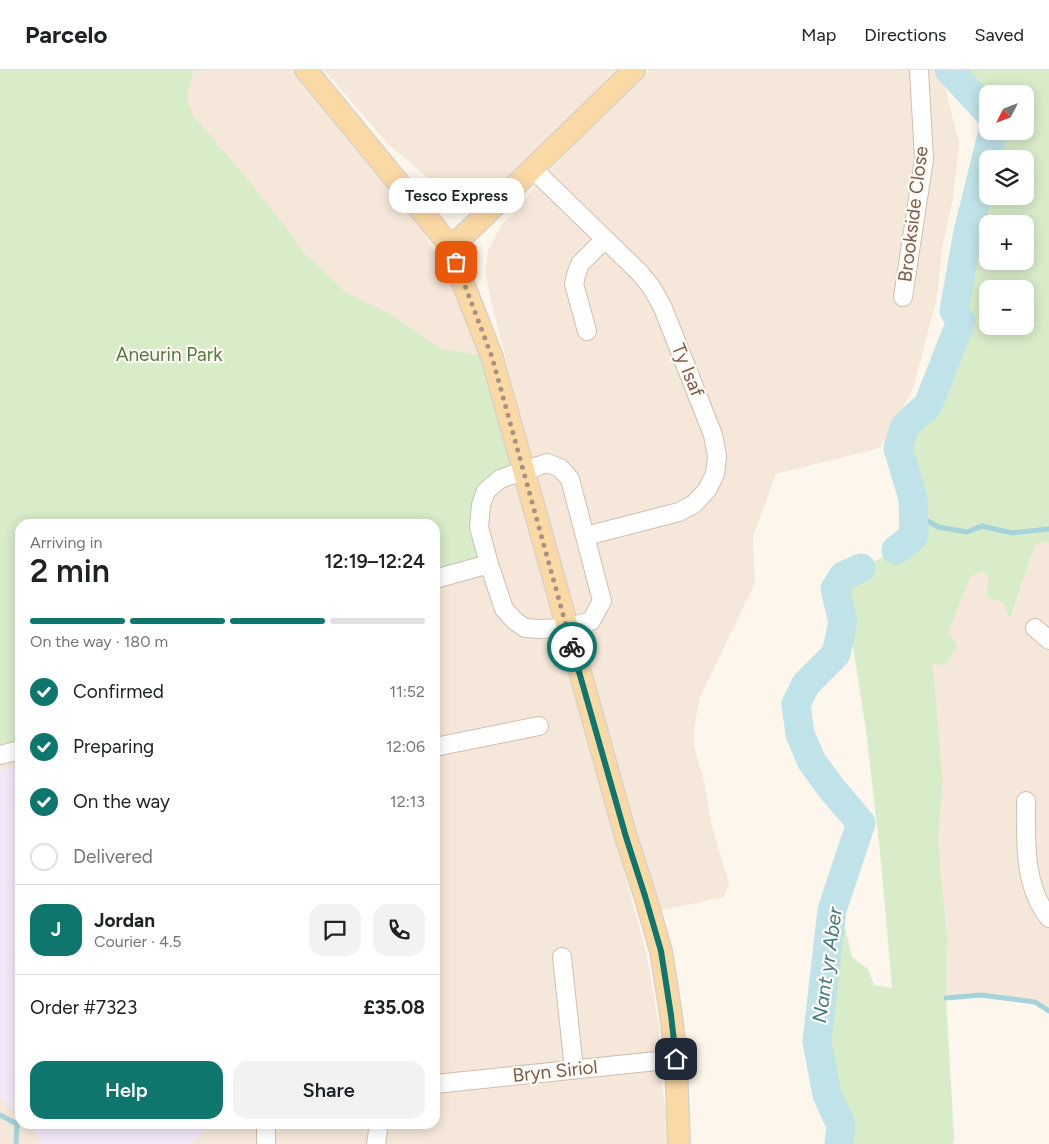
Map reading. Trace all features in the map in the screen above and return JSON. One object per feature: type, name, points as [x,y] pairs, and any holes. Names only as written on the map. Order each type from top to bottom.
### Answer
[{"type":"main road","points":[[306,70],[451,247],[492,357],[626,837],[661,951],[676,1059],[679,1144]]},
{"type":"main road","points":[[451,247],[634,70]]},
{"type":"street","name":"Brookside Close","points":[[903,297],[924,159],[919,70]]},
{"type":"street","name":"Ty Isaf","points":[[532,168],[640,273],[652,288],[663,308],[713,435],[717,456],[715,474],[707,490],[694,504],[679,512],[586,536]]},
{"type":"street","points":[[587,331],[574,284],[580,264],[605,239]]},
{"type":"street","points":[[547,463],[560,468],[570,478],[586,536],[602,601],[590,621],[567,628],[539,629],[525,628],[515,621],[504,609],[479,527],[481,505],[486,491],[500,479],[547,463]]},
{"type":"street","points":[[440,578],[489,564]]},
{"type":"street","points":[[1035,628],[1049,640]]},
{"type":"street","points":[[440,746],[539,726]]},
{"type":"street","points":[[0,754],[15,751]]},
{"type":"street","points":[[1026,802],[1026,856],[1029,875],[1037,896],[1049,918]]},
{"type":"street","points":[[562,957],[574,1069]]},
{"type":"street","name":"Bryn Siriol","points":[[440,1083],[676,1059]]},
{"type":"street","points":[[266,1129],[266,1144]]},
{"type":"street","points":[[376,1144],[378,1129]]},
{"type":"shaded area","points":[[0,70],[293,70],[367,155],[424,233],[460,294],[477,343],[525,509],[646,952],[659,1026],[662,1084],[671,1144],[0,1144]]},
{"type":"shaded area","points":[[324,70],[620,70],[608,84],[547,138],[513,174],[480,200],[468,199],[436,185],[388,144]]},
{"type":"shaded area","points":[[649,70],[941,70],[959,142],[953,199],[942,248],[937,297],[913,389],[880,448],[776,474],[753,536],[755,583],[700,697],[694,729],[694,747],[704,781],[711,823],[729,883],[724,897],[658,911],[562,574],[485,272],[488,250],[502,224],[519,209],[533,188],[572,147]]},
{"type":"shaded area","points":[[1043,542],[1049,543],[1049,1011],[1035,1002],[981,995],[946,998],[947,934],[938,841],[943,781],[933,662],[945,666],[948,633],[970,577],[982,572],[989,576],[996,601],[1003,603],[1011,619],[1035,545]]},
{"type":"shaded area","points":[[15,767],[15,1111],[0,1097],[0,770]]},
{"type":"shaded area","points":[[33,1129],[207,1129],[191,1144],[42,1144]]},
{"type":"green space","name":"Aneurin Park","points":[[0,70],[194,70],[187,96],[193,115],[249,181],[302,251],[346,293],[392,315],[440,349],[492,357],[524,471],[486,491],[489,564],[440,578],[440,519],[15,519],[15,751],[0,755]]},
{"type":"green space","points":[[949,70],[1049,70],[1049,543],[1043,542],[1035,545],[1010,620],[1003,603],[986,596],[989,576],[982,572],[970,577],[948,633],[958,645],[945,666],[933,663],[943,781],[938,841],[947,934],[946,998],[953,1144],[839,1144],[841,1125],[827,1095],[817,1041],[832,910],[837,895],[852,957],[868,969],[874,985],[892,988],[881,861],[866,730],[852,640],[843,622],[835,589],[843,576],[896,550],[914,536],[913,499],[898,448],[905,426],[928,405],[961,321],[954,311],[968,232],[979,188],[979,205],[1034,205],[1034,150],[988,150],[991,140],[1034,140],[1034,85],[979,85],[979,103]]},
{"type":"waterway","name":"Nant yr Aber","points":[[949,70],[979,102]]},
{"type":"waterway","name":"Nant yr Aber","points":[[896,550],[914,536],[913,499],[898,448],[905,426],[928,405],[961,321],[954,311],[968,232],[991,140]]},
{"type":"waterway","points":[[914,513],[938,527],[967,532],[982,526],[1012,533],[1049,529]]},
{"type":"waterway","name":"Nant yr Aber","points":[[839,1144],[841,1125],[827,1095],[817,1041],[832,910],[861,823],[812,762],[800,734],[796,704],[806,684],[836,654],[843,622],[835,589],[843,576],[861,568]]},
{"type":"waterway","points":[[946,998],[981,995],[1035,1002],[1049,1011]]},
{"type":"waterway","points":[[0,1115],[15,1123]]},
{"type":"waterway","points":[[16,1144],[17,1129]]},
{"type":"way so far","points":[[456,262],[492,357],[572,647]]},
{"type":"place","name":"Tesco Express","points":[[456,262]]},
{"type":"route","points":[[572,647],[626,837],[661,951],[676,1059]]}]
